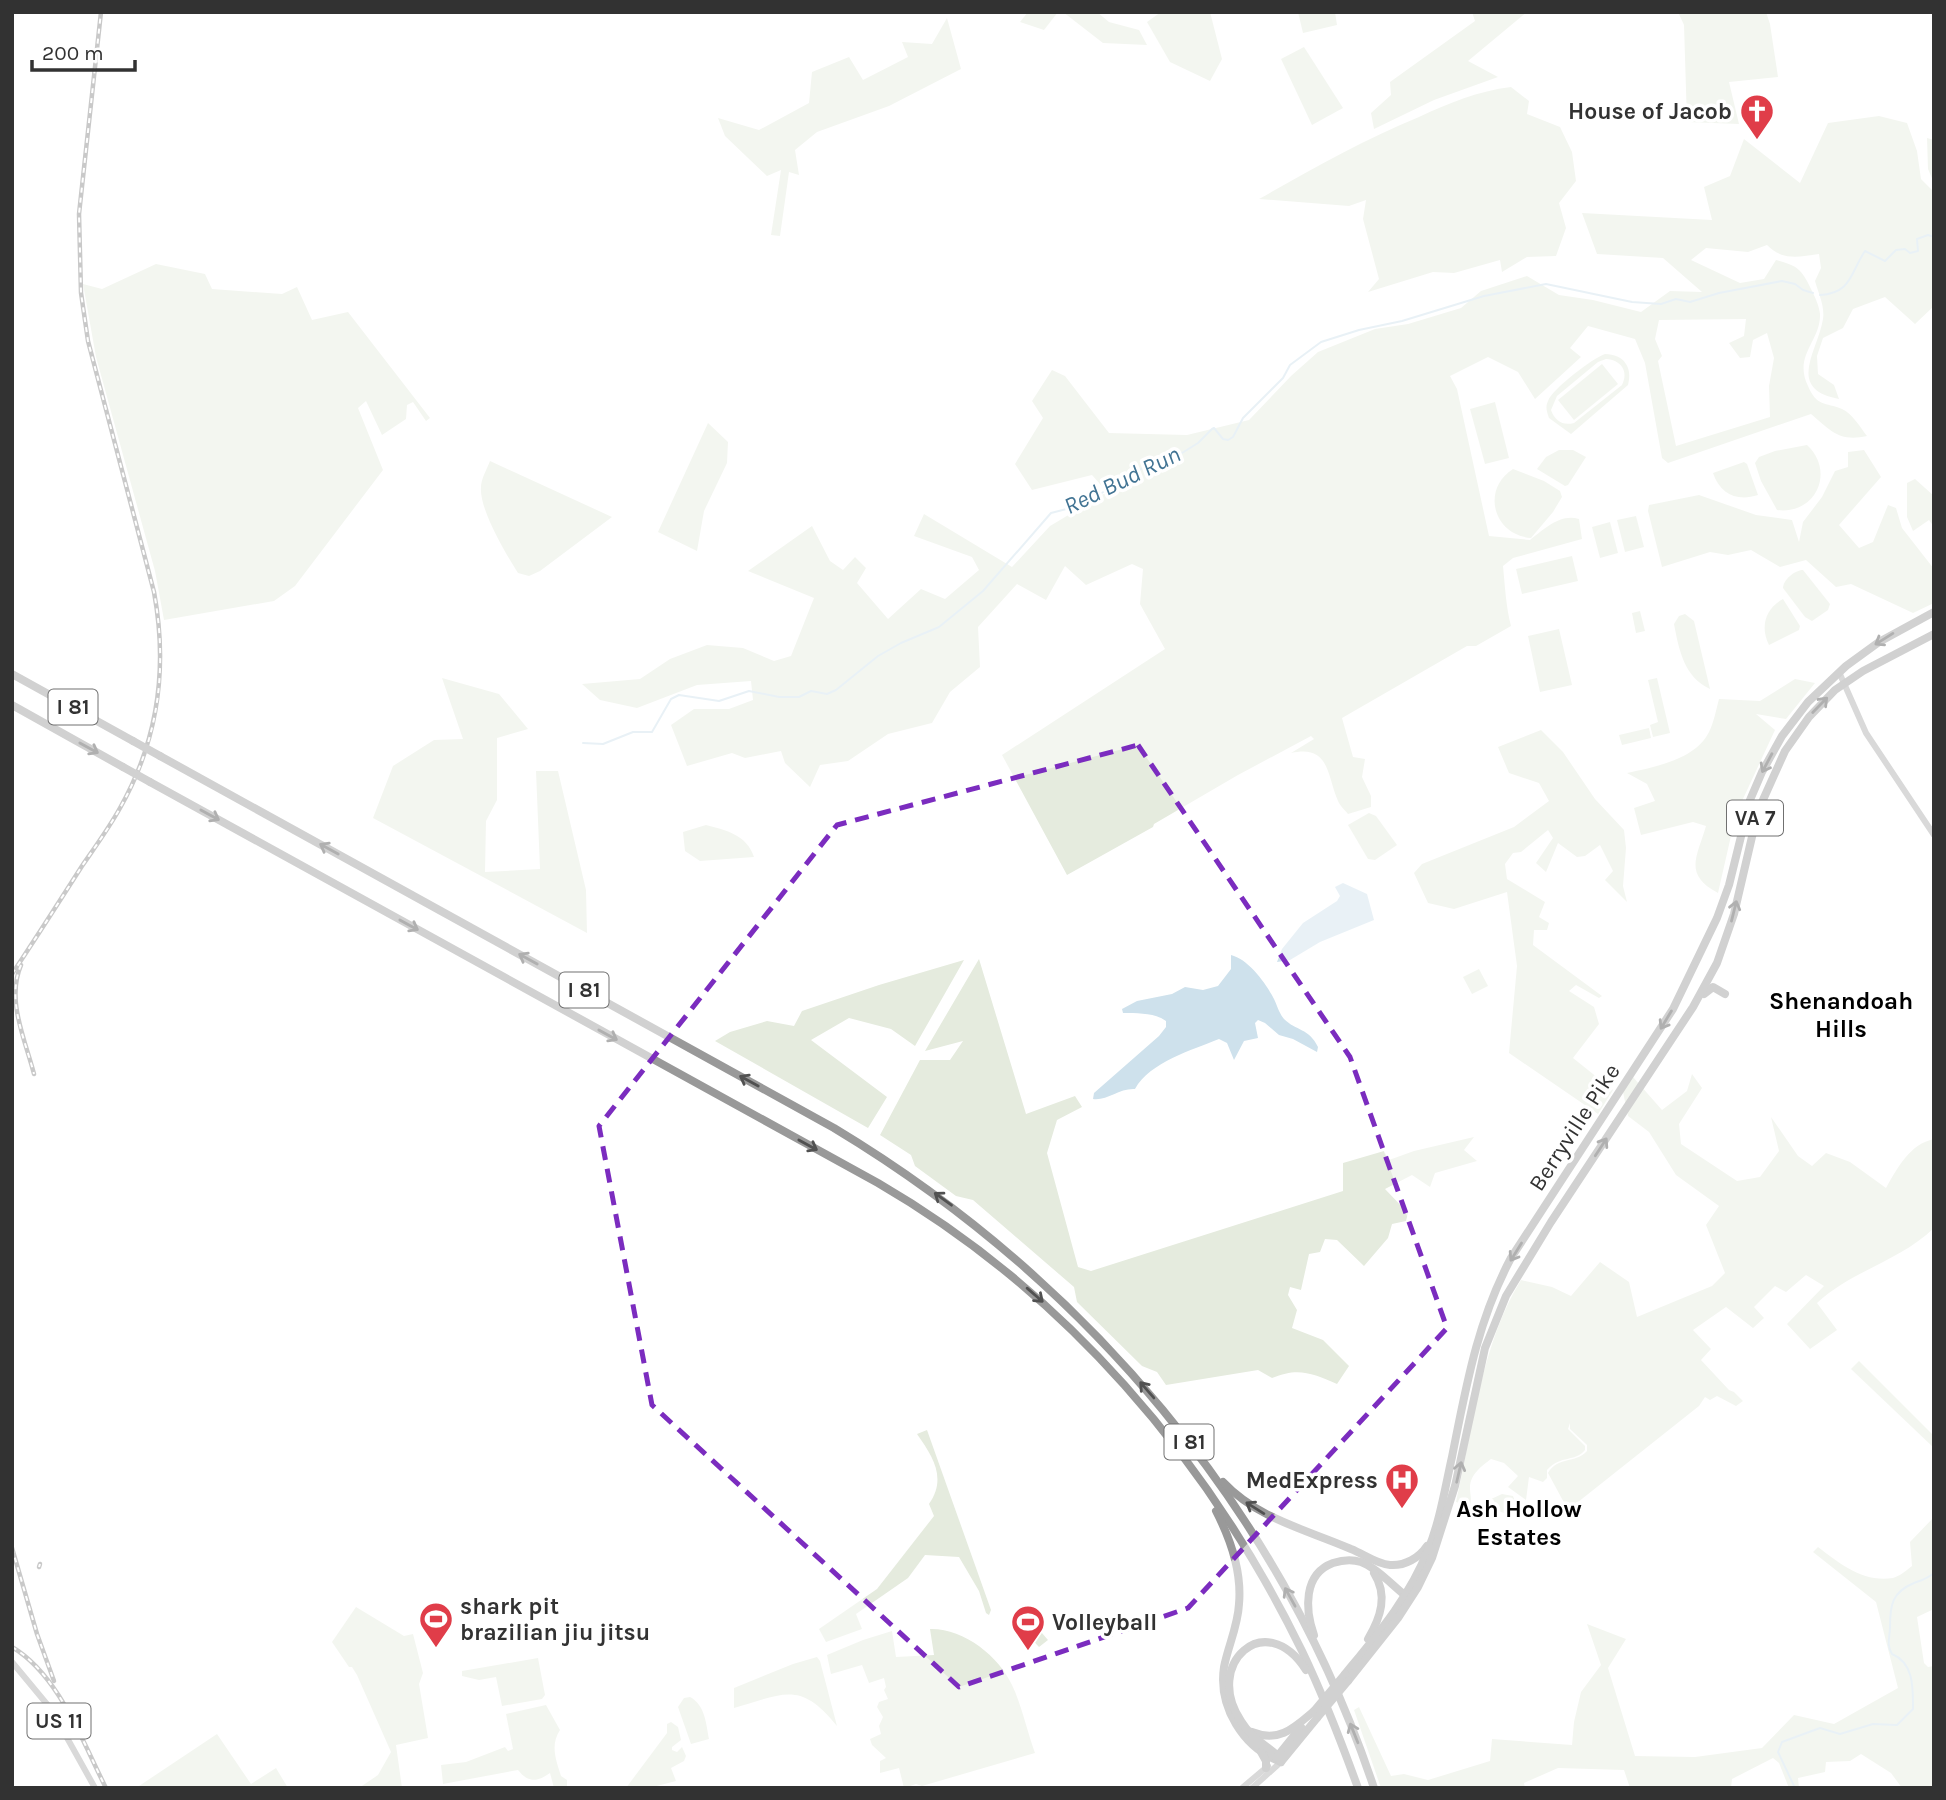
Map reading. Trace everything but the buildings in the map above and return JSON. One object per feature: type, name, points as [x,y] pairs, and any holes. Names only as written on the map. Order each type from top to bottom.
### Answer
[{"type":"highway","name":"Berryville Pike","points":[[1346,1677],[1407,1594],[1429,1549],[1440,1514],[1475,1347],[1485,1314],[1502,1277],[1522,1241],[1673,1009],[1724,899],[1745,817],[1762,772],[1797,716],[1839,672],[1879,642],[1934,612]]},
{"type":"highway","name":"Berryville Pike","points":[[1315,1715],[1398,1618],[1418,1587],[1432,1558],[1455,1486],[1485,1348],[1506,1296],[1551,1222],[1693,1007],[1717,963],[1727,939],[1752,829],[1771,777],[1801,727],[1844,683],[1934,634]]},
{"type":"highway","name":"I 81","points":[[12,674],[796,1106],[896,1166],[982,1230],[1055,1293],[1104,1342],[1172,1420],[1220,1484],[1298,1612],[1331,1680],[1374,1788]]},
{"type":"highway","name":"I 81","points":[[12,705],[878,1183],[925,1211],[982,1251],[1052,1310],[1120,1380],[1162,1429],[1210,1495],[1248,1553],[1301,1649],[1358,1788]]},
{"type":"highway","points":[[1693,1007],[1710,988],[1718,988],[1726,994]]},
{"type":"highway","points":[[1172,1420],[1221,1480],[1245,1502],[1270,1517],[1379,1563],[1391,1565],[1413,1559],[1425,1548],[1440,1514]]},
{"type":"highway","points":[[1162,1429],[1214,1507],[1235,1556],[1239,1583],[1239,1613],[1224,1668],[1223,1689],[1236,1726],[1265,1757],[1266,1768]]},
{"type":"highway","points":[[1362,1555],[1407,1594]]},
{"type":"highway","points":[[1331,1680],[1310,1621],[1308,1607],[1310,1588],[1318,1573],[1332,1563],[1351,1560],[1367,1565],[1407,1594]]},
{"type":"highway","points":[[1346,1677],[1373,1632],[1381,1608],[1380,1584],[1367,1565]]},
{"type":"highway","points":[[1278,1759],[1245,1728],[1231,1700],[1229,1672],[1241,1652],[1261,1642],[1283,1646],[1298,1658],[1329,1713]]},
{"type":"highway","points":[[1245,1728],[1261,1735],[1278,1736],[1315,1715]]},
{"type":"highway","name":"VA 7","points":[[1278,1759],[1315,1715]]},
{"type":"highway","points":[[1256,1747],[1278,1759]]},
{"type":"main road","points":[[1839,672],[1866,733],[1934,835]]},
{"type":"main road","name":"US 11","points":[[12,1662],[51,1709],[95,1788]]},
{"type":"main road","name":"VA 7","points":[[1242,1788],[1278,1759]]},
{"type":"main road","name":"VA 7","points":[[1252,1788],[1278,1759]]},
{"type":"highlighted area","points":[[1138,745],[1350,1057],[1447,1328],[1188,1608],[959,1687],[652,1405],[599,1126],[837,825]]},
{"type":"shaded area","points":[[1028,12],[1058,12],[1044,30],[1020,22]]},
{"type":"shaded area","points":[[1063,12],[1097,12],[1109,22],[1139,30],[1147,45],[1103,43]]},
{"type":"shaded area","points":[[1161,12],[1210,12],[1222,59],[1210,81],[1170,62],[1147,22]]},
{"type":"shaded area","points":[[1298,12],[1335,12],[1337,25],[1303,33]]},
{"type":"shaded area","points":[[1472,12],[1527,12],[1468,61],[1498,77],[1434,100],[1374,129],[1371,113],[1391,95],[1390,82],[1475,21]]},
{"type":"shaded area","points":[[1678,12],[1766,12],[1778,77],[1729,82],[1739,124],[1687,122],[1684,25]]},
{"type":"shaded area","points":[[947,18],[961,69],[889,106],[817,132],[795,150],[799,175],[789,172],[780,236],[771,235],[781,170],[767,176],[725,136],[718,118],[759,130],[809,103],[812,72],[849,57],[863,80],[908,57],[902,42],[932,44]]},
{"type":"shaded area","points":[[1304,47],[1343,108],[1312,125],[1281,59]]},
{"type":"shaded area","points":[[1511,87],[1529,101],[1527,114],[1560,127],[1572,152],[1576,181],[1559,203],[1566,228],[1556,256],[1527,257],[1502,272],[1500,260],[1454,273],[1433,272],[1368,292],[1379,279],[1363,219],[1366,200],[1349,206],[1259,199],[1338,155],[1398,126],[1464,98]]},
{"type":"shaded area","points":[[1879,116],[1907,123],[1917,151],[1921,179],[1934,192],[1934,306],[1915,324],[1885,297],[1853,309],[1843,328],[1823,338],[1817,356],[1818,374],[1834,385],[1839,399],[1823,394],[1813,387],[1809,378],[1809,367],[1823,319],[1822,304],[1815,281],[1821,268],[1819,254],[1785,256],[1767,245],[1748,252],[1706,248],[1691,260],[1740,283],[1764,279],[1776,260],[1794,266],[1801,272],[1820,314],[1819,324],[1805,357],[1804,375],[1808,386],[1818,401],[1849,414],[1867,436],[1849,437],[1836,434],[1811,414],[1668,463],[1662,458],[1645,363],[1635,339],[1588,326],[1570,348],[1581,357],[1535,399],[1518,372],[1488,357],[1450,376],[1457,389],[1489,536],[1530,540],[1559,520],[1572,518],[1579,519],[1582,539],[1513,558],[1503,566],[1511,626],[1476,646],[1467,646],[1342,718],[1353,757],[1365,759],[1362,777],[1371,796],[1371,807],[1348,814],[1339,803],[1329,772],[1320,758],[1304,751],[1291,753],[1314,739],[1311,736],[1238,775],[1067,875],[1002,755],[1165,649],[1140,604],[1143,569],[1132,564],[1086,585],[1065,566],[1046,600],[1017,584],[978,627],[980,667],[950,692],[932,723],[888,734],[848,761],[820,765],[810,787],[785,763],[781,751],[745,758],[732,753],[687,766],[671,725],[694,709],[729,709],[753,700],[751,681],[697,685],[637,708],[600,700],[582,684],[640,679],[670,659],[707,645],[743,648],[774,661],[791,656],[814,598],[748,571],[812,526],[830,561],[843,570],[855,557],[866,568],[857,583],[888,619],[921,589],[945,599],[979,570],[972,557],[914,536],[924,514],[1012,567],[1050,526],[1107,492],[1092,475],[1032,490],[1015,464],[1043,418],[1032,401],[1052,370],[1065,376],[1109,433],[1187,435],[1249,420],[1318,352],[1375,329],[1408,324],[1461,308],[1481,291],[1527,276],[1559,295],[1641,312],[1670,291],[1702,292],[1663,258],[1597,254],[1582,213],[1712,220],[1704,187],[1730,176],[1744,139],[1800,183],[1828,123]],"holes":[[[1746,319],[1744,336],[1729,343],[1740,358],[1750,357],[1753,340],[1767,333],[1774,358],[1769,386],[1770,417],[1676,446],[1658,361],[1662,356],[1655,339],[1659,320]]]},
{"type":"shaded area","points":[[1927,138],[1934,140],[1934,183],[1928,169]]},
{"type":"shaded area","points":[[156,264],[205,274],[212,289],[282,294],[297,287],[312,320],[348,312],[430,418],[426,421],[413,402],[407,405],[406,419],[382,435],[366,401],[358,408],[383,470],[295,586],[274,601],[164,620],[155,571],[96,357],[83,284],[102,289]]},
{"type":"shaded area","points":[[1605,354],[1622,359],[1628,368],[1628,385],[1571,434],[1549,418],[1547,403],[1565,382]],"holes":[[[1606,359],[1622,367],[1625,375],[1622,385],[1574,423],[1566,424],[1557,420],[1551,410],[1557,396],[1598,362]]]},
{"type":"shaded area","points":[[1602,364],[1618,384],[1574,420],[1558,400]]},
{"type":"shaded area","points":[[1495,402],[1509,458],[1485,464],[1470,409]]},
{"type":"shaded area","points":[[708,423],[728,442],[727,463],[704,511],[697,551],[658,532]]},
{"type":"shaded area","points":[[1807,445],[1816,456],[1820,467],[1817,490],[1802,506],[1777,510],[1761,481],[1755,463],[1759,457],[1775,451]]},
{"type":"shaded area","points":[[1559,450],[1573,450],[1586,457],[1565,486],[1537,469],[1546,457]]},
{"type":"shaded area","points":[[1864,450],[1881,477],[1839,525],[1859,548],[1873,542],[1888,505],[1896,508],[1902,528],[1934,569],[1934,603],[1913,613],[1851,584],[1836,587],[1806,560],[1780,567],[1751,550],[1728,555],[1710,552],[1662,567],[1648,511],[1649,505],[1699,495],[1756,515],[1792,520],[1799,542],[1803,522],[1822,497],[1835,471],[1848,467],[1848,452]]},
{"type":"shaded area","points":[[490,461],[612,517],[540,571],[529,576],[518,573],[494,531],[484,507],[481,487]]},
{"type":"shaded area","points":[[1744,462],[1758,495],[1736,497],[1720,486],[1713,473]]},
{"type":"shaded area","points":[[1513,469],[1544,481],[1560,491],[1562,497],[1531,538],[1508,529],[1496,510],[1497,488]]},
{"type":"shaded area","points":[[1915,479],[1934,496],[1934,527],[1929,520],[1913,531],[1907,517],[1907,483]]},
{"type":"shaded area","points":[[1636,516],[1644,547],[1625,552],[1617,520]]},
{"type":"shaded area","points":[[1610,522],[1618,553],[1600,558],[1592,527]]},
{"type":"shaded area","points":[[1572,556],[1578,581],[1522,594],[1516,569]]},
{"type":"shaded area","points":[[1803,570],[1830,604],[1828,610],[1812,621],[1805,617],[1783,588],[1790,576]]},
{"type":"shaded area","points":[[1783,599],[1800,626],[1799,630],[1769,645],[1765,632],[1766,619],[1772,608]]},
{"type":"shaded area","points":[[1640,611],[1645,631],[1636,633],[1632,613]]},
{"type":"shaded area","points":[[1685,614],[1694,621],[1710,689],[1694,677],[1681,653],[1674,624],[1679,616]]},
{"type":"shaded area","points":[[1559,629],[1572,685],[1540,692],[1528,636]]},
{"type":"shaded area","points":[[442,678],[499,694],[528,729],[497,738],[497,800],[486,821],[485,872],[540,869],[536,771],[558,771],[586,890],[587,933],[373,818],[393,766],[434,740],[463,739]]},
{"type":"shaded area","points":[[1657,678],[1670,733],[1653,737],[1650,725],[1658,722],[1648,680]]},
{"type":"shaded area","points":[[1795,679],[1815,683],[1786,719],[1756,714],[1775,730],[1736,814],[1718,893],[1707,886],[1696,872],[1697,856],[1706,826],[1693,822],[1641,835],[1634,808],[1655,801],[1647,784],[1627,773],[1673,761],[1703,742],[1714,720],[1719,699],[1760,701]]},
{"type":"shaded area","points":[[1649,728],[1651,738],[1622,745],[1619,735]]},
{"type":"shaded area","points":[[1541,730],[1563,752],[1595,799],[1624,830],[1626,848],[1623,886],[1627,902],[1605,880],[1613,871],[1600,845],[1585,856],[1577,857],[1558,843],[1546,872],[1536,863],[1553,838],[1548,830],[1521,852],[1513,853],[1505,864],[1507,879],[1545,902],[1539,917],[1549,923],[1547,930],[1534,930],[1533,945],[1602,996],[1599,998],[1576,985],[1569,991],[1594,1007],[1599,1024],[1573,1058],[1613,1090],[1598,1114],[1509,1053],[1517,966],[1507,892],[1454,909],[1428,903],[1414,873],[1422,864],[1514,827],[1549,801],[1539,783],[1509,773],[1498,747]]},
{"type":"shaded area","points":[[1369,813],[1376,816],[1397,845],[1375,860],[1368,859],[1348,825]]},
{"type":"shaded area","points":[[706,825],[741,839],[754,857],[700,861],[685,851],[683,832]]},
{"type":"shaded area","points":[[979,959],[1026,1114],[1075,1096],[1082,1107],[1057,1120],[1047,1153],[1078,1267],[1091,1271],[1343,1191],[1343,1163],[1384,1151],[1389,1160],[1414,1151],[1474,1137],[1464,1150],[1477,1161],[1435,1173],[1430,1187],[1412,1175],[1385,1189],[1408,1213],[1406,1221],[1392,1224],[1388,1238],[1364,1266],[1337,1240],[1325,1239],[1320,1252],[1309,1254],[1301,1290],[1290,1287],[1288,1295],[1297,1310],[1292,1328],[1323,1340],[1349,1366],[1337,1384],[1297,1372],[1272,1378],[1258,1370],[1166,1385],[1157,1372],[1142,1366],[1077,1302],[1074,1287],[973,1200],[956,1196],[915,1166],[911,1155],[880,1135],[920,1060],[950,1060],[963,1041],[925,1051]]},
{"type":"shaded area","points":[[964,960],[915,1046],[891,1029],[849,1018],[811,1040],[887,1097],[868,1128],[715,1041],[730,1032],[767,1021],[794,1026],[802,1011]]},
{"type":"shaded area","points":[[1479,969],[1488,986],[1472,994],[1463,977]]},
{"type":"shaded area","points":[[1692,1074],[1702,1088],[1679,1124],[1681,1144],[1737,1181],[1760,1177],[1779,1151],[1771,1117],[1798,1156],[1812,1166],[1826,1153],[1850,1162],[1886,1188],[1911,1151],[1934,1139],[1934,1228],[1906,1249],[1845,1282],[1817,1303],[1837,1330],[1810,1349],[1787,1324],[1824,1286],[1806,1275],[1786,1292],[1775,1286],[1754,1307],[1764,1318],[1753,1328],[1726,1307],[1693,1330],[1711,1349],[1701,1360],[1743,1401],[1736,1406],[1717,1396],[1710,1400],[1705,1397],[1699,1406],[1568,1510],[1548,1473],[1557,1464],[1577,1458],[1587,1451],[1587,1445],[1570,1429],[1570,1423],[1568,1429],[1585,1446],[1585,1450],[1577,1456],[1552,1465],[1543,1482],[1529,1477],[1526,1500],[1508,1487],[1518,1476],[1504,1463],[1491,1459],[1472,1479],[1470,1506],[1456,1502],[1488,1359],[1508,1304],[1521,1280],[1552,1287],[1571,1296],[1600,1262],[1629,1282],[1637,1317],[1712,1286],[1725,1273],[1706,1225],[1719,1206],[1676,1175],[1649,1132],[1628,1116],[1623,1092],[1633,1077],[1662,1110],[1687,1091]]},
{"type":"shaded area","points":[[1859,1361],[1934,1436],[1934,1448],[1851,1369]]},
{"type":"shaded area","points":[[927,1430],[991,1610],[989,1615],[979,1591],[959,1557],[925,1555],[908,1578],[856,1614],[862,1629],[826,1642],[819,1629],[877,1589],[934,1516],[929,1504],[937,1485],[936,1468],[917,1434]]},
{"type":"shaded area","points":[[1502,1494],[1513,1496],[1518,1510],[1507,1518],[1507,1514],[1498,1511],[1493,1499],[1489,1500]]},
{"type":"shaded area","points":[[1934,1517],[1934,1609],[1917,1617],[1924,1663],[1928,1667],[1934,1666],[1934,1788],[1902,1788],[1891,1773],[1861,1754],[1850,1761],[1826,1762],[1825,1772],[1798,1778],[1799,1788],[1789,1788],[1779,1763],[1773,1758],[1732,1779],[1731,1788],[1630,1788],[1624,1770],[1558,1768],[1524,1783],[1525,1788],[1381,1788],[1354,1710],[1359,1707],[1391,1776],[1404,1774],[1428,1780],[1490,1761],[1492,1739],[1572,1745],[1581,1692],[1601,1665],[1587,1624],[1626,1639],[1608,1668],[1635,1756],[1695,1757],[1762,1748],[1794,1715],[1834,1724],[1898,1688],[1876,1602],[1813,1552],[1818,1547],[1862,1575],[1893,1578],[1912,1566],[1910,1542]]},
{"type":"shaded area","points":[[356,1607],[404,1636],[413,1634],[423,1673],[419,1684],[428,1738],[396,1745],[402,1788],[359,1788],[378,1775],[391,1752],[357,1675],[332,1642]]},
{"type":"shaded area","points":[[1035,1625],[1048,1640],[1039,1647],[1026,1633]]},
{"type":"shaded area","points":[[930,1629],[955,1633],[967,1639],[989,1654],[998,1664],[1016,1693],[1035,1753],[922,1786],[916,1784],[904,1788],[899,1768],[880,1773],[880,1761],[886,1758],[872,1745],[870,1739],[881,1734],[879,1726],[883,1717],[877,1707],[879,1702],[888,1699],[884,1690],[884,1678],[869,1683],[862,1665],[831,1674],[827,1655],[892,1631],[896,1657],[934,1655]]},
{"type":"shaded area","points":[[817,1657],[837,1726],[812,1702],[790,1694],[734,1708],[734,1688]]},
{"type":"shaded area","points":[[538,1658],[545,1695],[542,1699],[502,1706],[496,1677],[479,1680],[462,1676],[462,1671]]},
{"type":"shaded area","points":[[690,1697],[702,1710],[709,1739],[691,1744],[678,1707],[684,1698]]},
{"type":"shaded area","points":[[546,1705],[560,1730],[555,1741],[555,1753],[561,1776],[567,1780],[567,1788],[554,1788],[550,1773],[533,1780],[518,1770],[443,1784],[441,1765],[466,1762],[505,1747],[508,1751],[513,1749],[506,1714]]},
{"type":"shaded area","points":[[671,1722],[678,1727],[681,1740],[672,1750],[677,1752],[682,1747],[686,1756],[684,1761],[671,1768],[676,1781],[649,1788],[626,1788],[667,1733],[667,1724]]},
{"type":"shaded area","points":[[217,1734],[251,1784],[276,1768],[288,1788],[136,1788]]},
{"type":"water","points":[[1343,883],[1367,894],[1374,920],[1320,942],[1290,960],[1277,962],[1282,949],[1303,923],[1337,901],[1340,896],[1335,887]]},
{"type":"water","points":[[1231,955],[1244,961],[1256,972],[1271,993],[1284,1019],[1311,1036],[1318,1047],[1317,1052],[1279,1035],[1258,1020],[1255,1023],[1258,1038],[1244,1041],[1234,1060],[1227,1043],[1219,1039],[1161,1064],[1135,1089],[1093,1099],[1094,1093],[1166,1027],[1166,1021],[1162,1018],[1123,1013],[1122,1009],[1137,1001],[1172,994],[1185,987],[1203,990],[1218,986],[1231,969]]},
{"type":"waterway","name":"Red Bud Run","points":[[1820,295],[1844,286],[1865,251],[1885,261],[1896,250],[1905,249],[1910,253],[1918,251],[1917,239],[1928,235],[1934,237]]},
{"type":"waterway","name":"Red Bud Run","points":[[583,743],[603,744],[633,732],[652,732],[671,699],[679,695],[719,701],[749,691],[779,697],[799,697],[811,691],[827,694],[836,690],[878,656],[939,627],[983,591],[1051,513],[1082,505],[1117,480],[1182,453],[1214,428],[1223,439],[1233,437],[1243,418],[1283,378],[1290,365],[1321,342],[1484,296],[1546,284],[1632,302],[1661,304],[1676,299],[1690,302],[1719,293],[1782,281],[1813,293]]},
{"type":"waterway","points":[[1795,1788],[1778,1752],[1782,1742],[1820,1728],[1840,1734],[1873,1724],[1897,1725],[1913,1709],[1911,1677],[1905,1663],[1892,1654],[1889,1647],[1891,1612],[1894,1600],[1901,1591],[1934,1573]]},
{"type":"railway","points":[[12,974],[111,823],[133,782],[152,729],[160,676],[154,592],[88,341],[81,293],[79,214],[101,12]]},
{"type":"railway","points":[[21,965],[15,992],[16,1006],[34,1074]]},
{"type":"railway","points":[[12,1548],[54,1681]]},
{"type":"railway","points":[[12,1647],[29,1659],[56,1692],[68,1710],[106,1788]]},
{"type":"place","name":"House of Jacob","points":[[1757,141]]},
{"type":"place","name":"MedExpress","points":[[1402,1510]]},
{"type":"place","name":"shark pit brazilian jiu jitsu","points":[[436,1649]]},
{"type":"place","name":"Volleyball","points":[[1028,1652]]},
{"type":"district","name":"Shenandoah Hills","points":[[1841,1015]]},
{"type":"district","name":"Ash Hollow Estates","points":[[1519,1523]]}]
